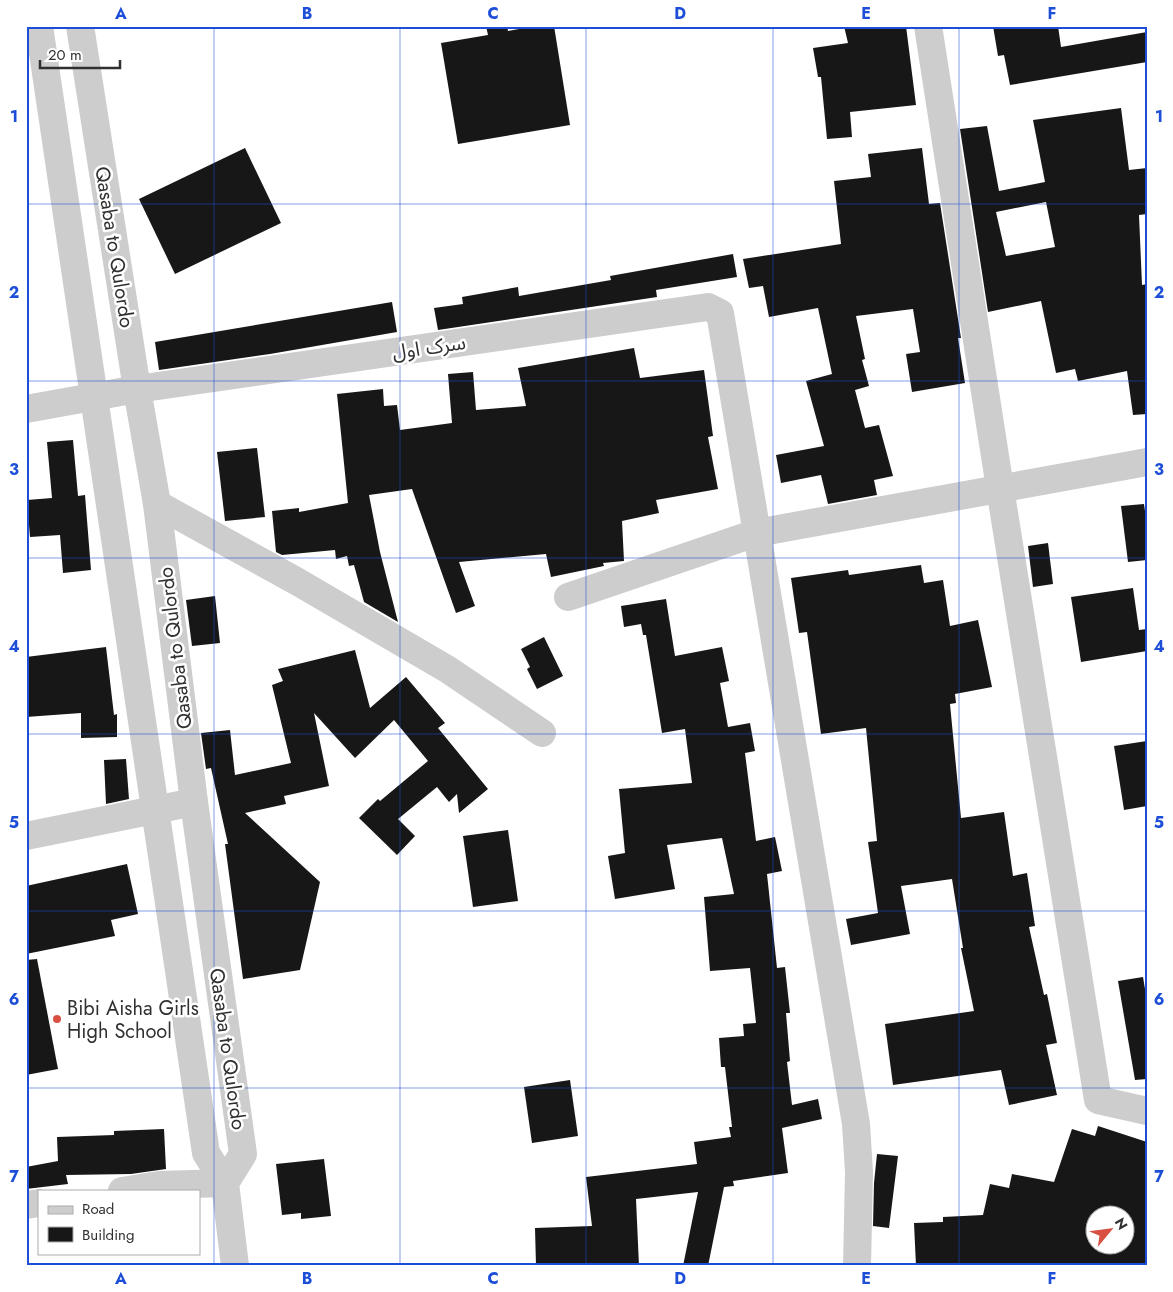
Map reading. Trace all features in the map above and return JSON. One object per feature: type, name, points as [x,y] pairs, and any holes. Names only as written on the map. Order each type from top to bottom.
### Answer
[{"type":"street","points":[[39,26],[206,1154],[225,1182],[235,1266]]},
{"type":"street","name":"Qasaba to Qulordo","points":[[80,26],[157,504],[194,802],[243,1154],[225,1182]]},
{"type":"street","points":[[928,26],[1098,1100],[1147,1111]]},
{"type":"street","name":"سرک اول","points":[[26,409],[137,389],[708,307],[720,313],[756,533]]},
{"type":"street","points":[[568,597],[756,533],[1147,462]]},
{"type":"street","points":[[157,504],[298,582],[447,669],[542,733]]},
{"type":"street","points":[[756,533],[856,1124],[859,1172],[857,1266]]},
{"type":"street","points":[[26,836],[194,802]]},
{"type":"street","points":[[128,1190],[159,1185],[225,1182]]},
{"type":"building","points":[[486,26],[507,26],[508,31],[535,26],[554,26],[570,125],[458,144],[441,43],[488,35]]},
{"type":"building","points":[[844,26],[906,26],[916,105],[850,112],[852,137],[827,139],[821,77],[818,77],[813,48],[848,43]]},
{"type":"building","points":[[993,26],[1058,26],[1061,47],[1147,32],[1147,62],[1010,85],[1004,55],[998,56]]},
{"type":"building","points":[[1121,108],[1129,170],[1147,168],[1147,214],[1139,215],[1142,285],[1147,284],[1147,414],[1133,415],[1127,371],[1078,381],[1075,369],[1056,373],[1041,301],[988,312],[960,129],[987,126],[999,191],[1045,182],[1033,120]],"holes":[[[1046,202],[1055,247],[1006,256],[996,212]]]},
{"type":"building","points":[[245,148],[281,223],[175,274],[139,199]]},
{"type":"building","points":[[922,148],[929,204],[940,203],[961,338],[958,338],[965,383],[912,392],[906,354],[920,352],[913,309],[856,316],[865,359],[862,360],[869,386],[855,390],[865,428],[879,425],[893,476],[874,480],[877,495],[828,504],[821,475],[781,483],[776,455],[824,446],[806,381],[832,374],[818,308],[769,317],[763,286],[749,288],[743,259],[841,244],[834,181],[871,177],[868,154]]},
{"type":"building","points":[[733,254],[737,277],[656,290],[657,297],[438,330],[434,308],[463,304],[462,297],[518,287],[519,296],[611,280],[610,276]]},
{"type":"building","points":[[392,302],[397,332],[270,354],[159,370],[155,342]]},
{"type":"building","points":[[634,348],[640,378],[704,370],[713,436],[708,437],[718,489],[656,500],[659,513],[622,521],[624,561],[603,563],[604,566],[551,577],[546,554],[459,562],[475,606],[456,613],[412,489],[369,495],[380,552],[398,622],[364,602],[354,565],[349,566],[347,556],[336,559],[335,550],[282,555],[276,552],[272,511],[299,508],[299,512],[348,503],[337,394],[383,389],[384,406],[397,405],[400,430],[452,423],[448,374],[473,372],[476,410],[526,406],[518,368]]},
{"type":"building","points":[[73,440],[78,496],[85,495],[91,570],[63,573],[60,535],[30,537],[27,500],[52,498],[47,442]]},
{"type":"building","points":[[257,448],[265,517],[225,521],[217,452]]},
{"type":"building","points":[[1144,504],[1147,525],[1147,560],[1128,562],[1121,506]]},
{"type":"building","points":[[1048,543],[1053,584],[1033,587],[1028,546]]},
{"type":"building","points":[[921,565],[924,583],[943,580],[950,626],[978,620],[992,687],[955,694],[956,703],[950,704],[961,818],[1004,812],[1013,876],[1027,873],[1035,926],[1029,927],[1044,995],[1047,994],[1057,1043],[1046,1045],[1057,1095],[1009,1105],[1001,1070],[893,1085],[885,1024],[974,1011],[961,948],[963,948],[952,879],[901,886],[910,934],[851,945],[846,919],[878,913],[868,842],[877,841],[866,728],[821,734],[807,632],[799,633],[791,578],[848,570],[849,575]]},
{"type":"building","points":[[1133,588],[1139,630],[1147,629],[1147,651],[1081,662],[1071,597]]},
{"type":"building","points":[[215,596],[220,643],[192,646],[186,600]]},
{"type":"building","points":[[666,599],[675,656],[722,647],[729,681],[720,683],[728,727],[750,723],[755,751],[745,753],[756,841],[775,837],[782,871],[767,874],[777,968],[785,967],[790,1013],[786,1013],[790,1061],[787,1062],[792,1105],[818,1099],[822,1119],[782,1128],[788,1173],[733,1181],[734,1186],[724,1187],[708,1266],[683,1266],[698,1192],[636,1199],[639,1266],[536,1266],[535,1228],[592,1226],[586,1177],[697,1164],[694,1142],[731,1137],[729,1127],[732,1127],[725,1067],[721,1067],[719,1038],[744,1036],[743,1024],[756,1023],[750,968],[710,971],[704,897],[734,894],[722,838],[667,845],[675,889],[615,899],[608,856],[625,853],[619,789],[692,783],[685,729],[662,733],[646,635],[643,635],[641,624],[624,627],[621,606]]},
{"type":"building","points":[[544,637],[563,676],[537,689],[527,669],[530,667],[521,649]]},
{"type":"building","points":[[106,647],[114,715],[117,714],[117,737],[81,738],[81,713],[26,717],[26,657]]},
{"type":"building","points":[[355,650],[370,708],[406,677],[445,723],[438,728],[488,789],[459,813],[457,794],[449,802],[437,787],[398,819],[415,836],[397,855],[359,818],[378,799],[380,801],[428,761],[394,720],[355,758],[314,713],[329,786],[284,796],[286,804],[245,813],[320,882],[300,970],[243,979],[225,844],[228,844],[211,768],[206,769],[201,733],[230,730],[235,775],[291,763],[272,685],[283,681],[278,669]]},
{"type":"building","points":[[1147,741],[1147,806],[1124,810],[1114,746]]},
{"type":"building","points":[[126,759],[129,799],[106,804],[104,760]]},
{"type":"building","points":[[508,830],[518,901],[473,907],[463,836]]},
{"type":"building","points":[[127,864],[138,914],[111,920],[115,936],[26,954],[26,886]]},
{"type":"building","points":[[37,959],[58,1069],[26,1075],[26,960]]},
{"type":"building","points":[[1143,977],[1147,1001],[1147,1079],[1135,1080],[1118,981]]},
{"type":"building","points":[[570,1080],[578,1136],[532,1143],[524,1087]]},
{"type":"building","points":[[1098,1126],[1147,1142],[1147,1266],[916,1266],[914,1223],[943,1222],[943,1217],[983,1215],[990,1184],[1009,1188],[1012,1174],[1054,1182],[1072,1129],[1095,1136]]},
{"type":"building","points":[[164,1129],[166,1169],[131,1174],[66,1175],[68,1184],[26,1189],[26,1167],[58,1161],[57,1137],[114,1135],[114,1131]]},
{"type":"building","points":[[877,1154],[898,1156],[889,1228],[873,1226]]},
{"type":"building","points":[[324,1159],[331,1216],[301,1219],[301,1213],[282,1215],[276,1164]]},
{"type":"place","name":"Bibi Aisha Girls High School","points":[[57,1019]]}]
